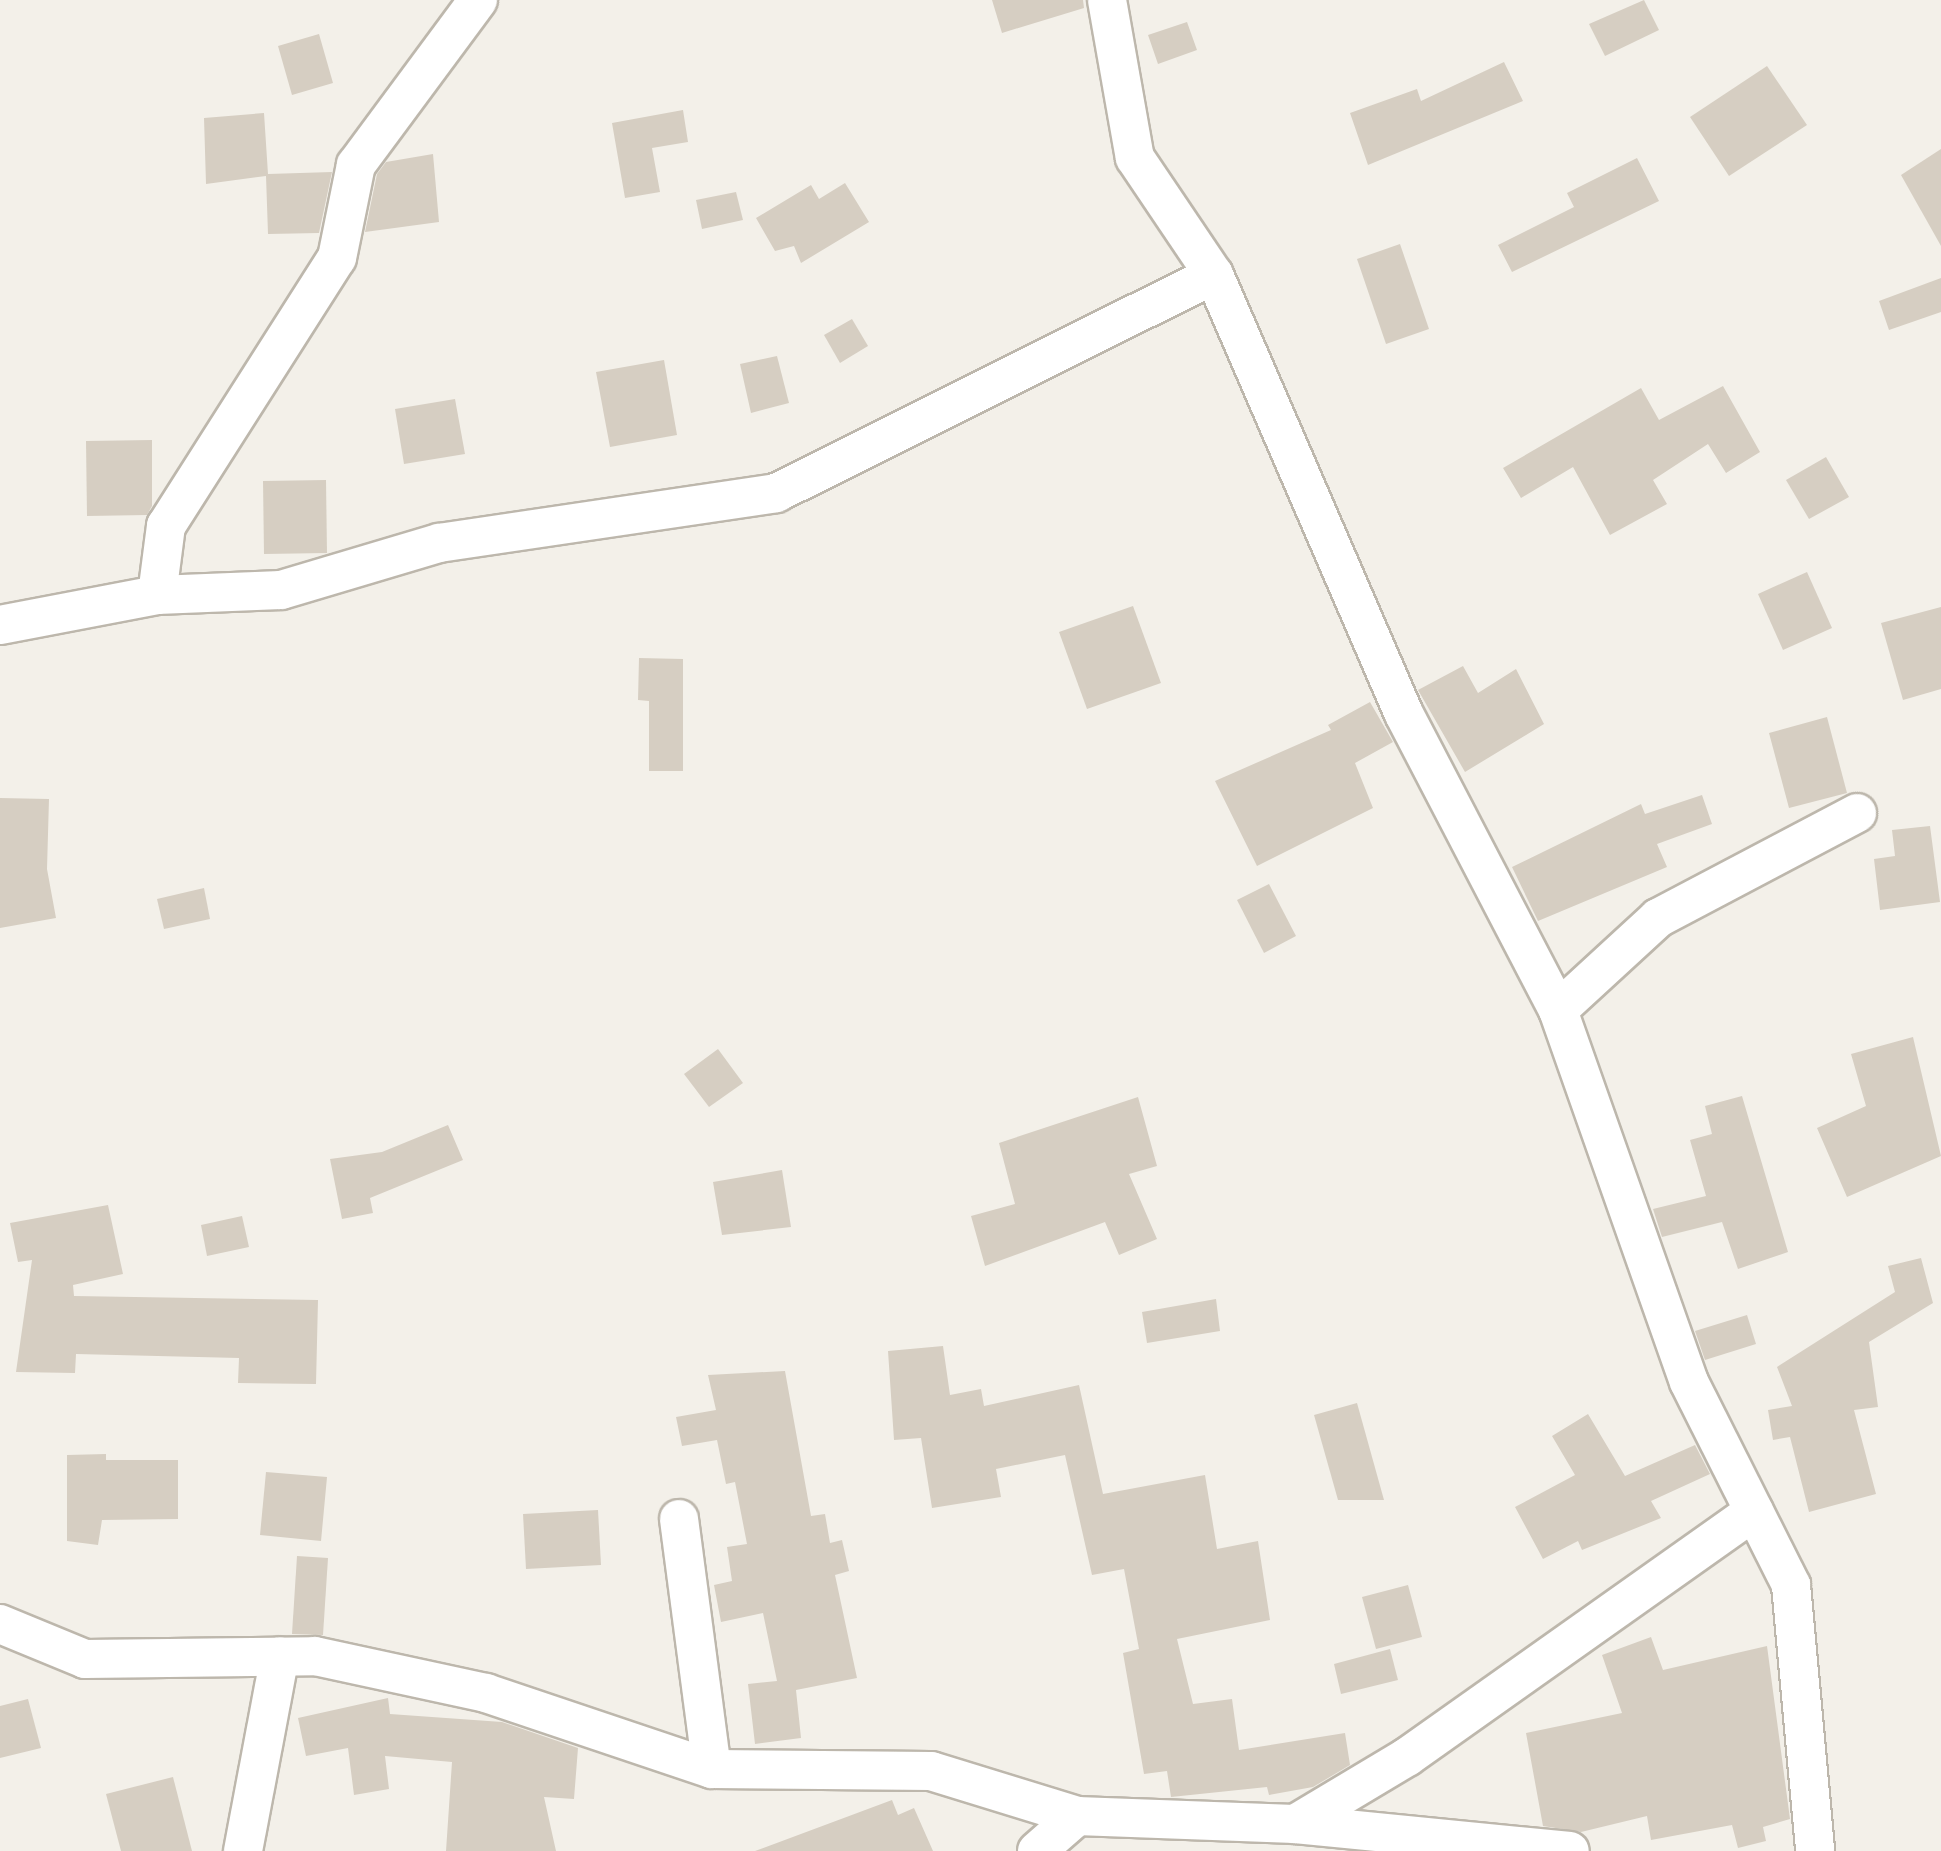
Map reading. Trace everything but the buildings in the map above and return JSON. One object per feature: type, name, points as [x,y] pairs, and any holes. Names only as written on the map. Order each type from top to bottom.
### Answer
[{"type":"street","points":[[157,595],[166,526],[337,258],[356,166],[478,0]]},
{"type":"street","points":[[1106,0],[1136,158],[1214,275],[1404,714],[1558,1010],[1689,1382],[1792,1585],[1815,1851]]},
{"type":"street","points":[[0,625],[157,595],[280,590],[439,544],[776,493],[1214,275]]},
{"type":"street","points":[[1558,1010],[1658,918],[1856,813]]},
{"type":"street","points":[[1296,1824],[1407,1756],[1754,1511]]},
{"type":"street","points":[[679,1519],[712,1769]]},
{"type":"street","points":[[0,1624],[85,1659],[314,1656],[486,1693],[712,1769],[931,1771],[1077,1816],[1296,1824],[1570,1851]]},
{"type":"street","points":[[243,1851],[280,1656]]},
{"type":"street","points":[[1036,1851],[1077,1816]]}]
